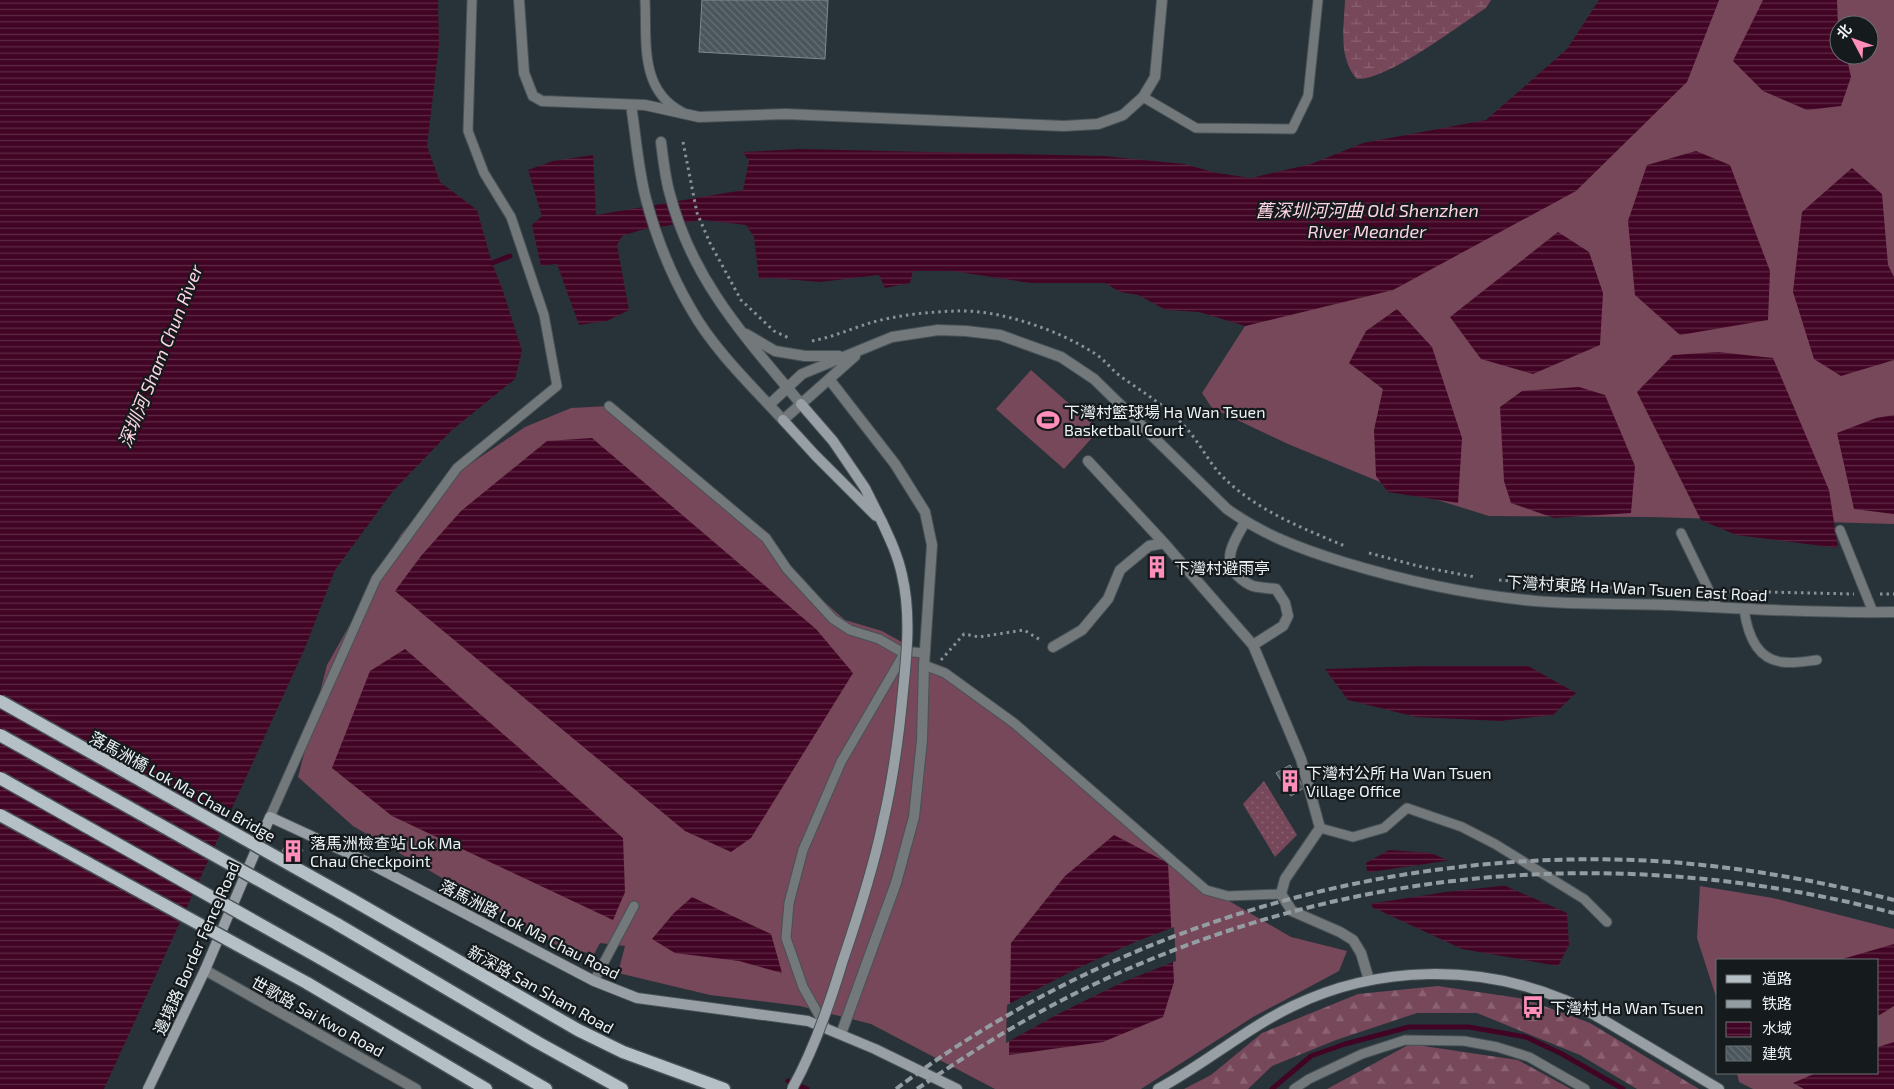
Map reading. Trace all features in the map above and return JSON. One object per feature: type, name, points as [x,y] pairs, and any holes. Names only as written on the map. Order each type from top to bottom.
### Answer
[{"type":"main road","name":"落馬洲橋 Lok Ma Chau Bridge","points":[[0,701],[351,899]]},
{"type":"main road","points":[[0,735],[337,924],[536,1042],[622,1089]]},
{"type":"main road","points":[[0,778],[320,958],[546,1089]]},
{"type":"main road","points":[[0,815],[307,983],[486,1089]]},
{"type":"main road","name":"新深路 San Sham Road","points":[[351,899],[578,1030],[623,1052],[724,1089]]},
{"type":"street","points":[[519,0],[524,74],[533,96],[542,102],[645,105],[699,117],[786,114],[1077,126],[1098,124],[1123,115],[1143,96],[1155,78],[1162,0]]},
{"type":"street","points":[[631,105],[645,197],[653,224],[674,277],[691,310],[720,350],[769,405],[815,455],[882,522]]},
{"type":"street","points":[[661,142],[668,191],[694,260],[719,304],[833,441],[865,488],[893,546],[900,568],[906,600],[908,633],[899,729],[884,821],[864,896],[836,983],[805,1067],[792,1089]]},
{"type":"street","points":[[739,329],[775,351],[805,356],[834,357],[860,351]]},
{"type":"street","name":"下灣村東路 Ha Wan Tsuen East Road","points":[[860,351],[892,337],[938,330],[1000,335],[1061,358],[1094,379],[1214,496],[1246,522],[1266,534],[1303,549],[1367,569],[1460,590],[1536,601],[1744,609],[1894,612]]},
{"type":"street","points":[[769,405],[802,374],[860,351]]},
{"type":"street","points":[[783,420],[860,351]]},
{"type":"street","points":[[829,379],[895,464],[924,512],[932,545],[924,665],[922,740],[914,817],[896,883],[841,1034]]},
{"type":"street","points":[[1088,461],[1164,543],[1253,645],[1301,759],[1320,828],[1285,879],[1281,894],[1285,903],[1292,910],[1353,940],[1361,953],[1369,980]]},
{"type":"street","points":[[1246,522],[1232,546],[1229,558],[1232,570],[1242,580],[1254,586],[1276,589],[1284,603],[1288,616],[1283,626],[1253,645]]},
{"type":"street","points":[[1053,648],[1082,630],[1108,599],[1120,570],[1149,546],[1164,543]]},
{"type":"street","name":"邊境路 Border Fence Road","points":[[148,1089],[206,970],[270,817]]},
{"type":"street","name":"落馬洲路 Lok Ma Chau Road","points":[[270,817],[361,859],[594,981],[637,998],[808,1022],[841,1034],[957,1089]]},
{"type":"street","name":"世歌路 Sai Kwo Road","points":[[206,970],[416,1089]]},
{"type":"street","points":[[1158,1089],[1199,1065],[1247,1032],[1292,1006],[1322,993],[1369,980],[1415,974],[1462,974],[1532,988],[1585,1010],[1720,1089]]},
{"type":"lane","points":[[270,817],[376,578],[458,468],[557,386],[544,315],[511,217],[484,173],[468,131],[472,0]]},
{"type":"lane","points":[[645,0],[650,77],[664,100],[686,114],[699,117]]},
{"type":"lane","points":[[1143,96],[1196,128],[1292,129],[1308,96],[1318,0]]},
{"type":"lane","points":[[609,406],[766,538],[787,569],[833,618],[850,630],[879,639],[905,652],[925,653]]},
{"type":"lane","points":[[1840,530],[1873,612]]},
{"type":"lane","points":[[1681,533],[1717,608]]},
{"type":"lane","points":[[1744,609],[1747,629],[1754,643],[1768,658],[1782,662],[1817,660]]},
{"type":"lane","points":[[826,1028],[803,986],[786,938],[789,904],[803,850],[841,762],[905,652]]},
{"type":"lane","points":[[924,665],[945,673],[1014,722],[1206,890],[1228,896],[1281,894]]},
{"type":"lane","points":[[1320,828],[1353,837],[1384,828],[1406,808],[1462,826],[1584,899],[1607,922]]},
{"type":"lane","points":[[594,981],[634,906]]},
{"type":"lane","points":[[1294,1089],[1309,1079],[1362,1054],[1405,1040],[1464,1040],[1497,1047],[1529,1057],[1586,1089]]},
{"type":"path","points":[[683,142],[697,213],[710,243],[742,300],[774,331],[798,341]]},
{"type":"path","points":[[804,343],[827,338]]},
{"type":"path","points":[[1369,553],[1422,567],[1475,577]]},
{"type":"path","points":[[1499,580],[1553,585],[1648,589]]},
{"type":"path","points":[[1719,591],[1854,594]]},
{"type":"path","points":[[1877,594],[1894,594]]},
{"type":"path","points":[[952,648],[964,634],[979,637],[1024,630],[1053,648]]},
{"type":"green space","points":[[1345,0],[1491,0],[1486,8],[1423,51],[1386,71],[1370,77],[1357,79],[1347,62],[1345,52],[1343,31]]},
{"type":"green space","points":[[1719,0],[1894,0],[1894,524],[1650,517],[1489,516],[1380,482],[1288,444],[1212,408],[1202,393],[1245,326],[1403,285],[1692,67]]},
{"type":"green space","name":"下灣村籃球場 Ha Wan Tsuen Basketball Court","points":[[1031,370],[1099,430],[1064,469],[996,409]]},
{"type":"green space","points":[[609,406],[766,538],[787,569],[845,620],[882,631],[900,641],[1014,723],[1200,884],[1291,937],[1347,951],[1339,971],[1253,1017],[1141,1089],[995,1089],[871,1024],[800,1006],[710,995],[618,973],[625,946],[600,943],[594,954],[562,948],[353,826],[298,777],[327,665],[401,534],[452,476],[525,427],[571,408]]},
{"type":"green space","points":[[1264,781],[1297,835],[1275,857],[1243,804]]},
{"type":"green space","points":[[1700,886],[1773,898],[1894,929],[1894,1089],[1753,1089],[1739,1082],[1737,1074],[1879,1074],[1879,959],[1716,959],[1716,997],[1697,938]]},
{"type":"green space","points":[[1438,986],[1525,999],[1590,1023],[1699,1089],[1637,1089],[1580,1055],[1477,1013],[1417,1013],[1336,1040],[1272,1066],[1248,1089],[1184,1089],[1211,1075],[1262,1033],[1358,994]]},
{"type":"green space","points":[[1410,1044],[1518,1060],[1571,1089],[1327,1089]]},
{"type":"water","name":"深圳河 Sham Chun River","points":[[0,0],[438,0],[439,45],[427,146],[440,182],[477,210],[492,263],[522,351],[515,379],[452,430],[393,491],[335,570],[305,648],[104,1089],[0,1089]]},
{"type":"water","name":"舊深圳河河曲 Old Shenzhen River Meander","points":[[1599,0],[1719,0],[1687,82],[1576,191],[1393,290],[1245,326],[1199,312],[1166,310],[1138,295],[1120,292],[1105,283],[1031,283],[952,271],[913,271],[910,283],[885,288],[879,275],[820,282],[772,278],[759,279],[754,237],[746,225],[702,220],[641,230],[622,236],[617,245],[629,310],[607,321],[579,325],[557,264],[541,266],[532,225],[542,216],[528,170],[553,161],[593,155],[596,215],[743,190],[749,161],[743,152],[800,149],[1104,156],[1184,164],[1217,173],[1251,178],[1311,164],[1363,143],[1486,120],[1567,49]]},
{"type":"water","points":[[1763,0],[1837,0],[1838,15],[1829,15],[1829,65],[1848,65],[1851,77],[1841,106],[1807,110],[1763,91],[1733,61]]},
{"type":"water","points":[[1696,151],[1730,165],[1770,271],[1768,320],[1680,335],[1635,295],[1628,221],[1647,165]]},
{"type":"water","points":[[1852,168],[1882,194],[1888,265],[1894,277],[1894,360],[1841,376],[1814,359],[1793,292],[1802,212]]},
{"type":"water","points":[[1558,232],[1589,252],[1603,293],[1600,345],[1533,374],[1481,359],[1450,317]]},
{"type":"water","points":[[1397,309],[1432,347],[1462,438],[1458,503],[1388,492],[1376,476],[1374,430],[1383,389],[1349,363],[1366,331]]},
{"type":"water","points":[[1718,352],[1773,358],[1829,490],[1838,548],[1736,535],[1701,520],[1637,392],[1673,355]]},
{"type":"water","points":[[1579,387],[1605,395],[1635,466],[1631,513],[1554,518],[1511,503],[1504,481],[1500,407],[1522,391]]},
{"type":"water","points":[[1894,415],[1894,514],[1854,509],[1837,433],[1876,418]]},
{"type":"water","points":[[592,438],[816,629],[853,673],[751,838],[731,852],[685,831],[395,591],[421,556],[461,511],[547,441]]},
{"type":"water","points":[[405,649],[623,838],[625,892],[613,920],[392,816],[332,768],[370,671]]},
{"type":"water","points":[[1419,666],[1528,666],[1576,693],[1553,715],[1500,721],[1416,717],[1348,700],[1325,669]]},
{"type":"water","points":[[1114,835],[1168,863],[1174,982],[1163,1017],[1103,1042],[1009,1055],[1011,943],[1065,876]]},
{"type":"water","points":[[1389,850],[1431,853],[1567,913],[1569,945],[1558,966],[1462,949],[1372,907],[1366,863]]},
{"type":"water","points":[[692,897],[771,934],[782,973],[739,961],[675,953],[652,939],[674,913]]},
{"type":"water","points":[[1894,944],[1894,1006],[1879,1015],[1879,959],[1842,959]]},
{"type":"water","points":[[1894,1042],[1894,1089],[1804,1089],[1793,1083],[1814,1074],[1879,1074],[1879,1047]]},
{"type":"pier","points":[[1452,860],[1510,885],[1446,892],[1369,904],[1364,873]]},
{"type":"pier","points":[[1174,927],[1176,961],[1123,982],[1058,1014],[1006,1043],[1007,1005],[1076,969],[1135,942]]},
{"type":"building","points":[[702,0],[828,0],[825,59],[699,52]]},
{"type":"building","name":"下灣村避雨亭","points":[[1158,558],[1166,568],[1156,576],[1148,567]]},
{"type":"building","name":"下灣村公所 Ha Wan Tsuen Village Office","points":[[1290,765],[1304,788],[1291,796],[1276,773]]},
{"type":"building","name":"落馬洲檢查站 Lok Ma Chau Checkpoint","points":[[288,841],[303,850],[297,860],[282,851]]},
{"type":"waterway","points":[[492,263],[510,256]]},
{"type":"waterway","points":[[1272,1089],[1311,1056],[1345,1044],[1409,1027],[1469,1027],[1526,1037],[1562,1054],[1623,1089]]},
{"type":"waterway","points":[[788,1081],[807,1089]]},
{"type":"railway","points":[[896,1089],[981,1031],[1071,981],[1165,940],[1263,906],[1363,882],[1465,866],[1568,860],[1670,862],[1783,876],[1894,900]]},
{"type":"railway","points":[[917,1089],[995,1038],[1055,1004],[1174,950],[1274,917],[1375,893],[1478,878],[1581,873],[1685,877],[1790,891],[1894,913]]},
{"type":"place","name":"下灣村籃球場 Ha Wan Tsuen Basketball Court","points":[[1048,420]]},
{"type":"place","name":"下灣村避雨亭","points":[[1157,567]]},
{"type":"place","name":"下灣村公所 Ha Wan Tsuen Village Office","points":[[1290,781]]},
{"type":"place","name":"落馬洲檢查站 Lok Ma Chau Checkpoint","points":[[293,851]]},
{"type":"place","name":"下灣村 Ha Wan Tsuen","points":[[1533,1007]]}]
